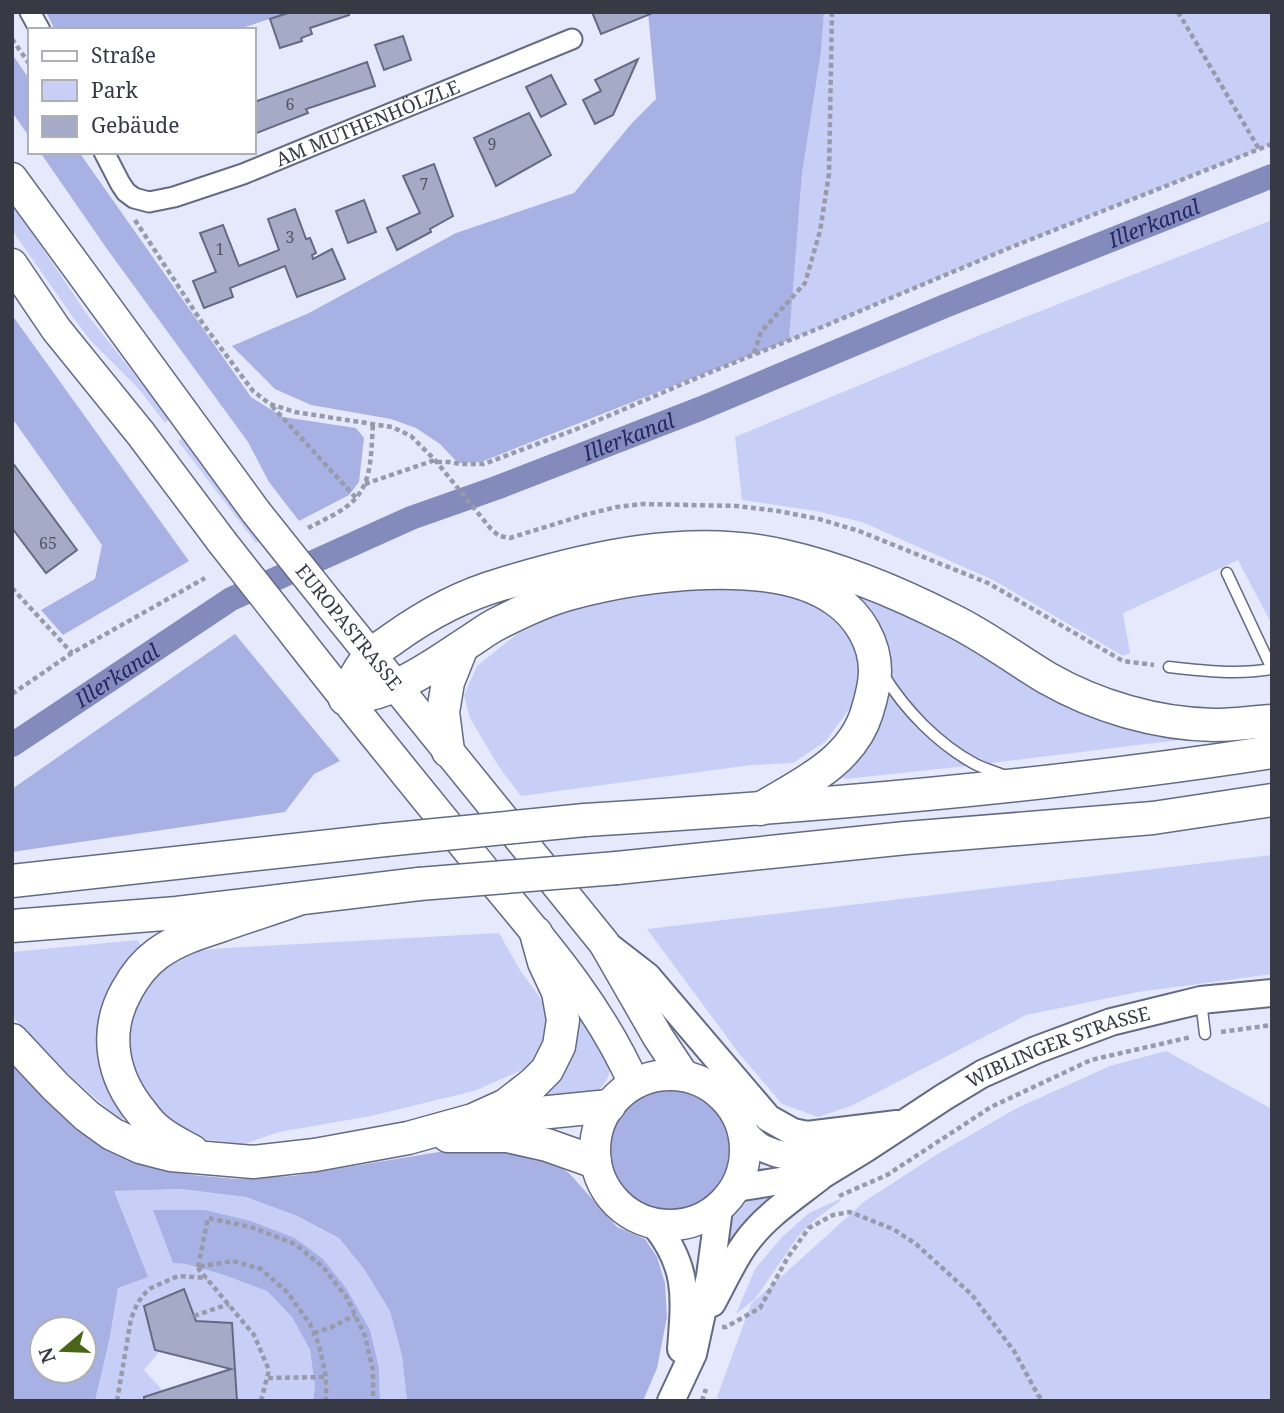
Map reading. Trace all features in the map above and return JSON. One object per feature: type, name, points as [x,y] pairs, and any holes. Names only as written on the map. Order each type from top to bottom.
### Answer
[{"type":"highway","points":[[345,699],[354,679],[371,655],[419,622],[485,589],[601,557],[665,549],[711,548],[782,555],[894,592],[955,621],[1049,679],[1124,711],[1168,721],[1213,724],[1272,721]]},
{"type":"highway","points":[[345,699],[397,687],[501,622],[567,595],[663,576],[748,573],[782,577],[831,596],[846,607],[863,628],[875,669],[872,694],[865,717],[849,746],[827,769],[760,809]]},
{"type":"highway","points":[[449,751],[443,712],[448,682],[462,647]]},
{"type":"highway","points":[[12,881],[585,820],[760,809],[1026,784],[1272,752]]},
{"type":"highway","points":[[12,926],[177,913],[419,884],[617,868],[906,838],[1153,818],[1272,800]]},
{"type":"highway","points":[[208,1158],[158,1131],[133,1103],[123,1086],[113,1052],[113,1030],[118,1008],[133,979],[170,945],[296,900]]},
{"type":"highway","points":[[473,1120],[506,1105],[533,1084],[547,1070],[559,1046],[563,1020],[558,992],[544,962],[536,933]]},
{"type":"highway","points":[[12,1040],[87,1116],[112,1134],[140,1147],[171,1155],[253,1161],[315,1155],[408,1138],[473,1120],[609,1106]]},
{"type":"highway","points":[[408,1138],[507,1136],[547,1145],[596,1162]]},
{"type":"main road","name":"EUROPASTRASSE","points":[[12,178],[256,512],[604,943],[658,1037],[684,1076]]},
{"type":"main road","points":[[12,264],[56,329],[141,434],[222,542],[574,982],[615,1044],[634,1084]]},
{"type":"main road","points":[[604,943],[647,976],[758,1108],[782,1127],[807,1135],[906,1122]]},
{"type":"main road","name":"WIBLINGER STRASSE","points":[[727,1198],[828,1186],[865,1149],[944,1097],[982,1074],[1036,1050],[1111,1022],[1201,1000],[1272,993]]},
{"type":"main road","points":[[675,1391],[693,1354],[727,1198],[743,1171],[746,1151],[744,1132],[736,1113],[722,1096],[705,1083],[684,1076],[650,1077],[621,1093],[609,1106],[600,1123],[595,1142],[596,1162],[600,1180],[622,1209],[655,1225],[677,1226],[699,1221],[727,1198]]},
{"type":"main road","name":"WIBLINGER STRASSE","points":[[744,1132],[763,1149],[784,1156],[836,1155],[865,1149]]},
{"type":"main road","points":[[700,1326],[745,1244],[760,1226],[777,1210],[828,1186]]},
{"type":"main road","points":[[655,1225],[675,1254],[685,1298],[675,1391]]},
{"type":"street","points":[[30,12],[39,28]]},
{"type":"street","name":"AM MUTHENHÖLZLE","points":[[105,154],[120,183],[134,198],[149,202],[174,197],[243,174],[572,39]]},
{"type":"lane","points":[[1169,667],[1238,673],[1272,669],[1227,573]]},
{"type":"lane","points":[[873,658],[915,717],[944,743],[976,765],[1026,784]]},
{"type":"lane","points":[[1201,1000],[1205,1034]]},
{"type":"path","points":[[754,354],[761,332],[805,283],[820,231],[829,174],[832,12]]},
{"type":"path","points":[[1178,12],[1259,149]]},
{"type":"path","points":[[12,39],[28,62]]},
{"type":"path","points":[[365,484],[436,461],[484,464],[587,425],[1014,246],[1272,144]]},
{"type":"path","points":[[128,209],[202,324],[253,391],[270,404],[356,498]]},
{"type":"path","points":[[270,404],[295,412],[393,428],[411,436],[442,467],[499,536],[510,538],[584,515]]},
{"type":"path","points":[[308,527],[329,517],[356,498],[365,484],[373,424]]},
{"type":"path","points":[[12,694],[72,653],[205,578]]},
{"type":"path","points":[[12,587],[72,653]]},
{"type":"path","points":[[828,1186],[887,1175],[991,1107],[1091,1060],[1205,1034],[1272,1025]]},
{"type":"path","points":[[700,1326],[726,1327],[760,1308],[788,1256],[809,1228],[833,1215],[850,1212],[893,1229],[916,1244],[972,1295],[1014,1351],[1044,1401]]},
{"type":"path","points":[[197,1267],[208,1218],[251,1227],[295,1244],[323,1267],[347,1298],[365,1336],[373,1371],[373,1401]]},
{"type":"path","points":[[197,1267],[233,1261],[261,1269],[288,1293],[310,1324],[319,1345],[326,1377],[326,1401]]},
{"type":"path","points":[[197,1267],[254,1335],[270,1370],[261,1401]]},
{"type":"path","points":[[117,1401],[131,1319],[143,1295],[151,1288],[178,1276],[207,1278]]},
{"type":"path","points":[[194,1316],[229,1304]]},
{"type":"path","points":[[314,1333],[355,1315]]},
{"type":"path","points":[[726,1327],[728,1317]]},
{"type":"path","points":[[267,1378],[326,1377]]},
{"type":"path","points":[[702,1401],[706,1388]]},
{"type":"green space","points":[[824,12],[1272,12],[1272,144],[1014,246],[789,340],[802,174],[821,52]]},
{"type":"green space","points":[[12,203],[89,317],[170,419],[165,423],[138,388],[91,341],[12,230]]},
{"type":"green space","points":[[1272,220],[1272,625],[1238,560],[1123,613],[1130,653],[1123,656],[993,580],[862,522],[816,511],[742,500],[735,437],[985,333]]},
{"type":"green space","points":[[184,437],[263,540],[256,543],[178,441]]},
{"type":"green space","points":[[741,582],[780,585],[830,611],[847,632],[858,662],[857,698],[826,741],[793,763],[751,765],[521,796],[499,767],[470,718],[464,695],[477,666],[517,634],[569,608],[603,600]]},
{"type":"green space","points":[[847,589],[929,623],[1119,724],[1179,740],[845,779],[838,771],[877,719]]},
{"type":"green space","points":[[1272,855],[1272,974],[1138,992],[1026,1015],[851,1106],[818,1117],[782,1104],[738,1052],[647,929]]},
{"type":"green space","points":[[499,933],[520,970],[548,1009],[550,1025],[540,1054],[522,1070],[474,1091],[371,1116],[279,1132],[244,1144],[203,1139],[169,1124],[138,1088],[127,1052],[130,1017],[143,986],[183,952]]},
{"type":"green space","points":[[137,940],[144,950],[120,979],[126,1115],[121,1120],[73,1079],[12,1016],[12,952]]},
{"type":"green space","points":[[571,995],[590,1022],[607,1055],[608,1078],[592,1096],[531,1097]]},
{"type":"green space","points":[[1166,1051],[1272,1109],[1272,1401],[721,1401],[717,1397],[751,1304],[865,1201],[1015,1109],[1110,1066]]},
{"type":"green space","points":[[792,1185],[723,1264],[727,1219],[733,1209],[747,1199]]},
{"type":"green space","points":[[181,1189],[246,1197],[297,1216],[339,1238],[364,1269],[390,1311],[402,1356],[407,1401],[380,1401],[379,1368],[323,1259],[173,1263],[221,1274],[267,1291],[292,1317],[310,1350],[315,1387],[313,1401],[237,1401],[232,1323],[196,1321],[184,1290],[144,1306],[155,1350],[159,1352],[144,1370],[163,1391],[160,1401],[95,1401],[118,1288],[147,1277],[114,1191]]},
{"type":"green space","points":[[840,1199],[799,1235],[755,1299],[736,1314],[755,1269],[782,1237],[809,1213]]},
{"type":"shaded area","points":[[46,12],[291,12],[242,28],[54,28]]},
{"type":"shaded area","points":[[648,12],[824,12],[821,52],[802,174],[789,340],[481,462],[458,463],[440,444],[416,428],[391,419],[311,405],[275,389],[232,346],[309,313],[456,233],[574,193],[632,123],[656,99]]},
{"type":"shaded area","points":[[12,54],[28,77],[28,135],[12,112]]},
{"type":"shaded area","points":[[41,154],[80,154],[251,397],[283,417],[356,428],[364,438],[359,482],[349,495],[299,521],[269,482],[248,442]]},
{"type":"shaded area","points":[[12,315],[189,561],[63,635],[41,610],[95,579],[102,545],[12,418]]},
{"type":"shaded area","points":[[235,634],[340,761],[314,774],[285,812],[12,852],[12,789]]},
{"type":"shaded area","points":[[12,1058],[124,1156],[192,1175],[237,1179],[293,1176],[457,1149],[502,1152],[550,1161],[569,1173],[617,1227],[645,1239],[657,1257],[665,1283],[667,1317],[657,1368],[643,1401],[407,1401],[402,1356],[390,1311],[364,1269],[339,1238],[297,1216],[246,1197],[181,1189],[114,1191],[148,1277],[118,1288],[95,1401],[12,1401]]},
{"type":"shaded area","points":[[669,1091],[692,1096],[711,1109],[724,1128],[729,1151],[724,1174],[711,1193],[692,1206],[669,1211],[646,1206],[627,1193],[614,1174],[609,1151],[614,1128],[627,1109],[646,1096]]},
{"type":"shaded area","points":[[153,1210],[205,1210],[251,1221],[295,1238],[323,1259],[346,1288],[370,1330],[379,1368],[380,1401],[313,1401],[315,1387],[310,1350],[292,1317],[267,1291],[221,1274],[173,1263]]},
{"type":"building","points":[[291,12],[348,12],[349,15],[310,28],[312,34],[301,38],[302,41],[280,48],[270,19]]},
{"type":"building","points":[[592,12],[652,12],[653,13],[601,34]]},
{"type":"building","points":[[403,36],[411,60],[384,70],[375,45]]},
{"type":"building","points":[[638,59],[613,115],[595,124],[583,100],[601,91],[595,80]]},
{"type":"building","points":[[367,62],[375,86],[306,109],[308,113],[256,133],[256,101]]},
{"type":"building","points":[[551,75],[566,104],[541,117],[526,87]]},
{"type":"building","points":[[529,113],[551,155],[496,186],[474,138]]},
{"type":"building","points":[[434,164],[453,216],[430,229],[431,232],[397,250],[387,228],[420,213],[403,176]]},
{"type":"building","points":[[364,200],[376,232],[348,243],[336,211]]},
{"type":"building","points":[[295,209],[306,239],[310,238],[316,253],[312,255],[313,259],[332,249],[345,279],[297,297],[285,266],[230,288],[233,297],[204,308],[193,281],[216,272],[200,233],[223,225],[239,266],[279,250],[268,219]]},
{"type":"building","points":[[12,462],[77,550],[46,573],[12,528]]},
{"type":"building","points":[[184,1289],[196,1321],[232,1323],[237,1401],[144,1401],[144,1397],[231,1369],[155,1350],[144,1306]]},
{"type":"waterway","name":"Illerkanal","points":[[12,745],[231,599],[411,518],[702,408],[945,306],[1272,176]]}]
